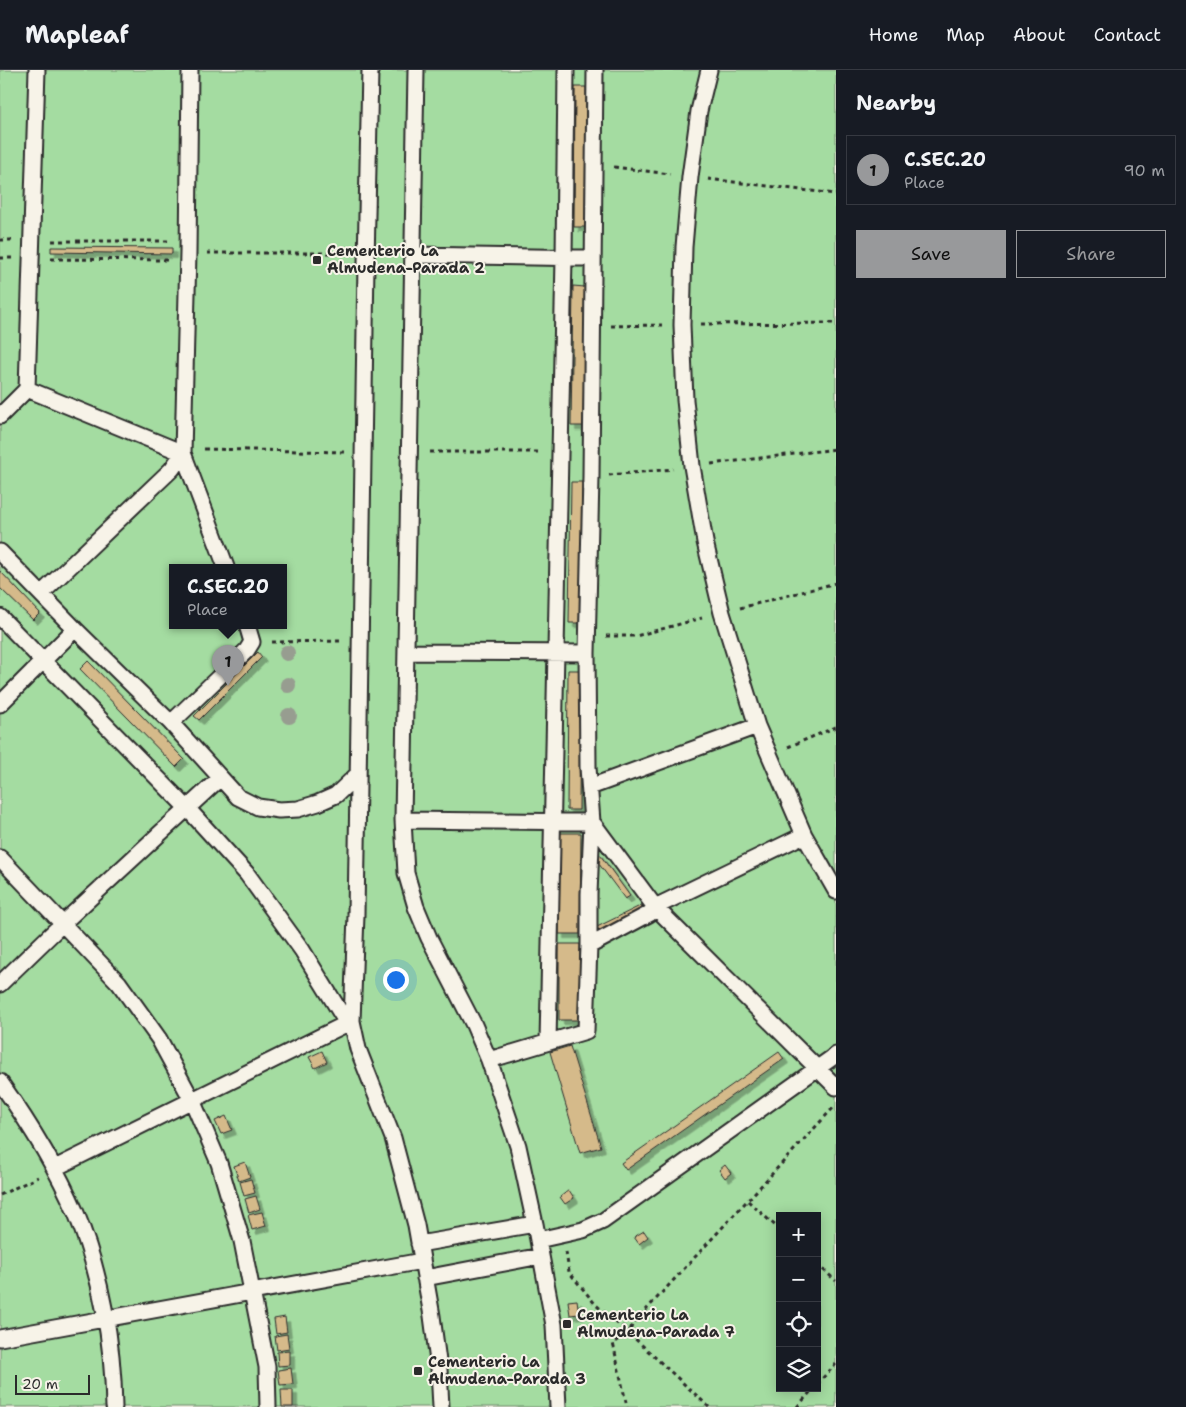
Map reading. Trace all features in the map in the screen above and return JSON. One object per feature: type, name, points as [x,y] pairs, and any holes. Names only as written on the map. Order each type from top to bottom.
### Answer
[{"type":"lane","points":[[0,416],[27,389],[37,70]]},
{"type":"lane","points":[[190,70],[183,453],[225,564]]},
{"type":"lane","points":[[370,70],[356,915],[352,1021],[358,1049],[393,1138],[416,1225],[438,1360],[441,1407]]},
{"type":"lane","points":[[416,70],[403,820],[406,873],[416,907],[429,938],[474,1025],[489,1060],[518,1146],[554,1325],[558,1407]]},
{"type":"lane","points":[[548,1042],[566,70]]},
{"type":"lane","points":[[489,1060],[586,1031],[592,822],[587,654],[591,477],[595,70]]},
{"type":"lane","points":[[709,70],[698,111],[684,247],[682,325],[685,400],[692,466],[705,542],[722,613],[757,726],[804,835],[836,891]]},
{"type":"lane","points":[[413,255],[593,258]]},
{"type":"lane","points":[[27,389],[183,453]]},
{"type":"lane","points":[[42,593],[172,469],[183,453]]},
{"type":"lane","points":[[0,552],[171,723],[238,797],[258,807],[279,810],[298,809],[336,795],[358,774]]},
{"type":"lane","points":[[0,617],[187,808],[247,874],[302,950],[342,1015],[352,1021]]},
{"type":"lane","points":[[0,704],[75,629]]},
{"type":"lane","points":[[171,723],[247,650],[252,642],[248,629]]},
{"type":"lane","points":[[406,652],[587,654]]},
{"type":"lane","points":[[590,787],[757,726]]},
{"type":"lane","points":[[0,984],[63,922],[220,778]]},
{"type":"lane","points":[[403,820],[592,822]]},
{"type":"lane","points":[[592,822],[654,907],[836,1087]]},
{"type":"lane","points":[[589,946],[649,914],[654,907],[804,835]]},
{"type":"lane","points":[[0,858],[63,922],[119,983],[159,1039],[192,1100],[219,1163],[242,1240],[254,1292],[266,1367],[268,1407]]},
{"type":"lane","points":[[55,1168],[352,1021]]},
{"type":"lane","points":[[538,1240],[583,1230],[603,1221],[836,1055]]},
{"type":"lane","points":[[0,1082],[27,1120],[55,1168],[76,1214],[92,1260],[105,1319],[113,1373],[114,1407]]},
{"type":"lane","points":[[419,1244],[535,1224]]},
{"type":"lane","points":[[425,1278],[541,1256]]},
{"type":"lane","points":[[0,1338],[422,1261]]},
{"type":"path","points":[[594,165],[836,194]]},
{"type":"path","points":[[31,240],[188,252]]},
{"type":"path","points":[[30,258],[188,252],[366,253]]},
{"type":"path","points":[[593,326],[836,323]]},
{"type":"path","points":[[183,453],[201,449],[363,452]]},
{"type":"path","points":[[409,452],[560,452]]},
{"type":"path","points":[[252,642],[360,641]]},
{"type":"path","points":[[769,755],[836,727]]},
{"type":"path","points":[[627,1407],[613,1343],[630,1331],[632,1325],[836,1105]]},
{"type":"path","points":[[0,1195],[55,1168]]},
{"type":"path","points":[[748,1201],[776,1226]]},
{"type":"path","points":[[562,1235],[569,1272],[596,1305],[618,1324],[630,1331],[632,1336],[709,1407]]},
{"type":"path","points":[[821,1268],[836,1281]]},
{"type":"path","points":[[821,1380],[836,1364]]},
{"type":"path","points":[[797,1407],[810,1392]]},
{"type":"green space","points":[[0,70],[836,70],[836,1407],[0,1407]]},
{"type":"building","points":[[575,87],[586,87],[585,227],[574,227]]},
{"type":"building","points":[[51,247],[172,248],[172,254],[51,252]]},
{"type":"building","points":[[573,286],[585,287],[583,426],[571,426]]},
{"type":"building","points":[[571,482],[582,482],[581,623],[569,623]]},
{"type":"building","points":[[0,571],[40,613],[33,620],[0,588]]},
{"type":"building","points":[[258,652],[262,657],[199,720],[194,716]]},
{"type":"building","points":[[88,661],[184,759],[176,767],[80,669]]},
{"type":"building","points":[[568,670],[580,670],[579,810],[567,810]]},
{"type":"building","points":[[560,833],[581,833],[580,934],[559,934]]},
{"type":"building","points":[[598,852],[630,896],[625,899],[593,856]]},
{"type":"building","points":[[642,905],[644,911],[600,932],[597,927]]},
{"type":"building","points":[[559,944],[580,944],[579,1020],[559,1020]]},
{"type":"building","points":[[570,1046],[601,1147],[580,1153],[550,1052]]},
{"type":"building","points":[[322,1051],[327,1062],[315,1068],[309,1057]]},
{"type":"building","points":[[779,1052],[784,1059],[626,1170],[621,1163]]},
{"type":"building","points":[[226,1116],[232,1130],[221,1134],[215,1121]]},
{"type":"building","points":[[245,1162],[250,1177],[239,1181],[234,1166]]},
{"type":"building","points":[[725,1165],[731,1173],[725,1178],[719,1170]]},
{"type":"building","points":[[251,1179],[255,1193],[244,1196],[240,1182]]},
{"type":"building","points":[[569,1190],[574,1198],[565,1204],[560,1197]]},
{"type":"building","points":[[256,1196],[260,1209],[249,1213],[245,1199]]},
{"type":"building","points":[[262,1212],[266,1226],[252,1230],[248,1215]]},
{"type":"building","points":[[644,1231],[648,1237],[639,1244],[634,1237]]},
{"type":"building","points":[[577,1300],[579,1314],[570,1315],[568,1301]]},
{"type":"building","points":[[285,1317],[287,1332],[276,1334],[274,1319]]},
{"type":"building","points":[[287,1334],[289,1348],[277,1350],[275,1336]]},
{"type":"building","points":[[290,1351],[290,1365],[278,1366],[277,1352]]},
{"type":"building","points":[[291,1368],[293,1384],[280,1385],[278,1370]]},
{"type":"building","points":[[281,1390],[293,1390],[293,1407],[282,1407]]},
{"type":"place","name":"Cementerio La Almudena-Parada 2","points":[[317,260]]},
{"type":"place","name":"C.SEC.20","points":[[228,686]]},
{"type":"place","name":"Cementerio La Almudena-Parada 7","points":[[567,1324]]},
{"type":"place","name":"Cementerio La Almudena-Parada 3","points":[[418,1371]]}]
